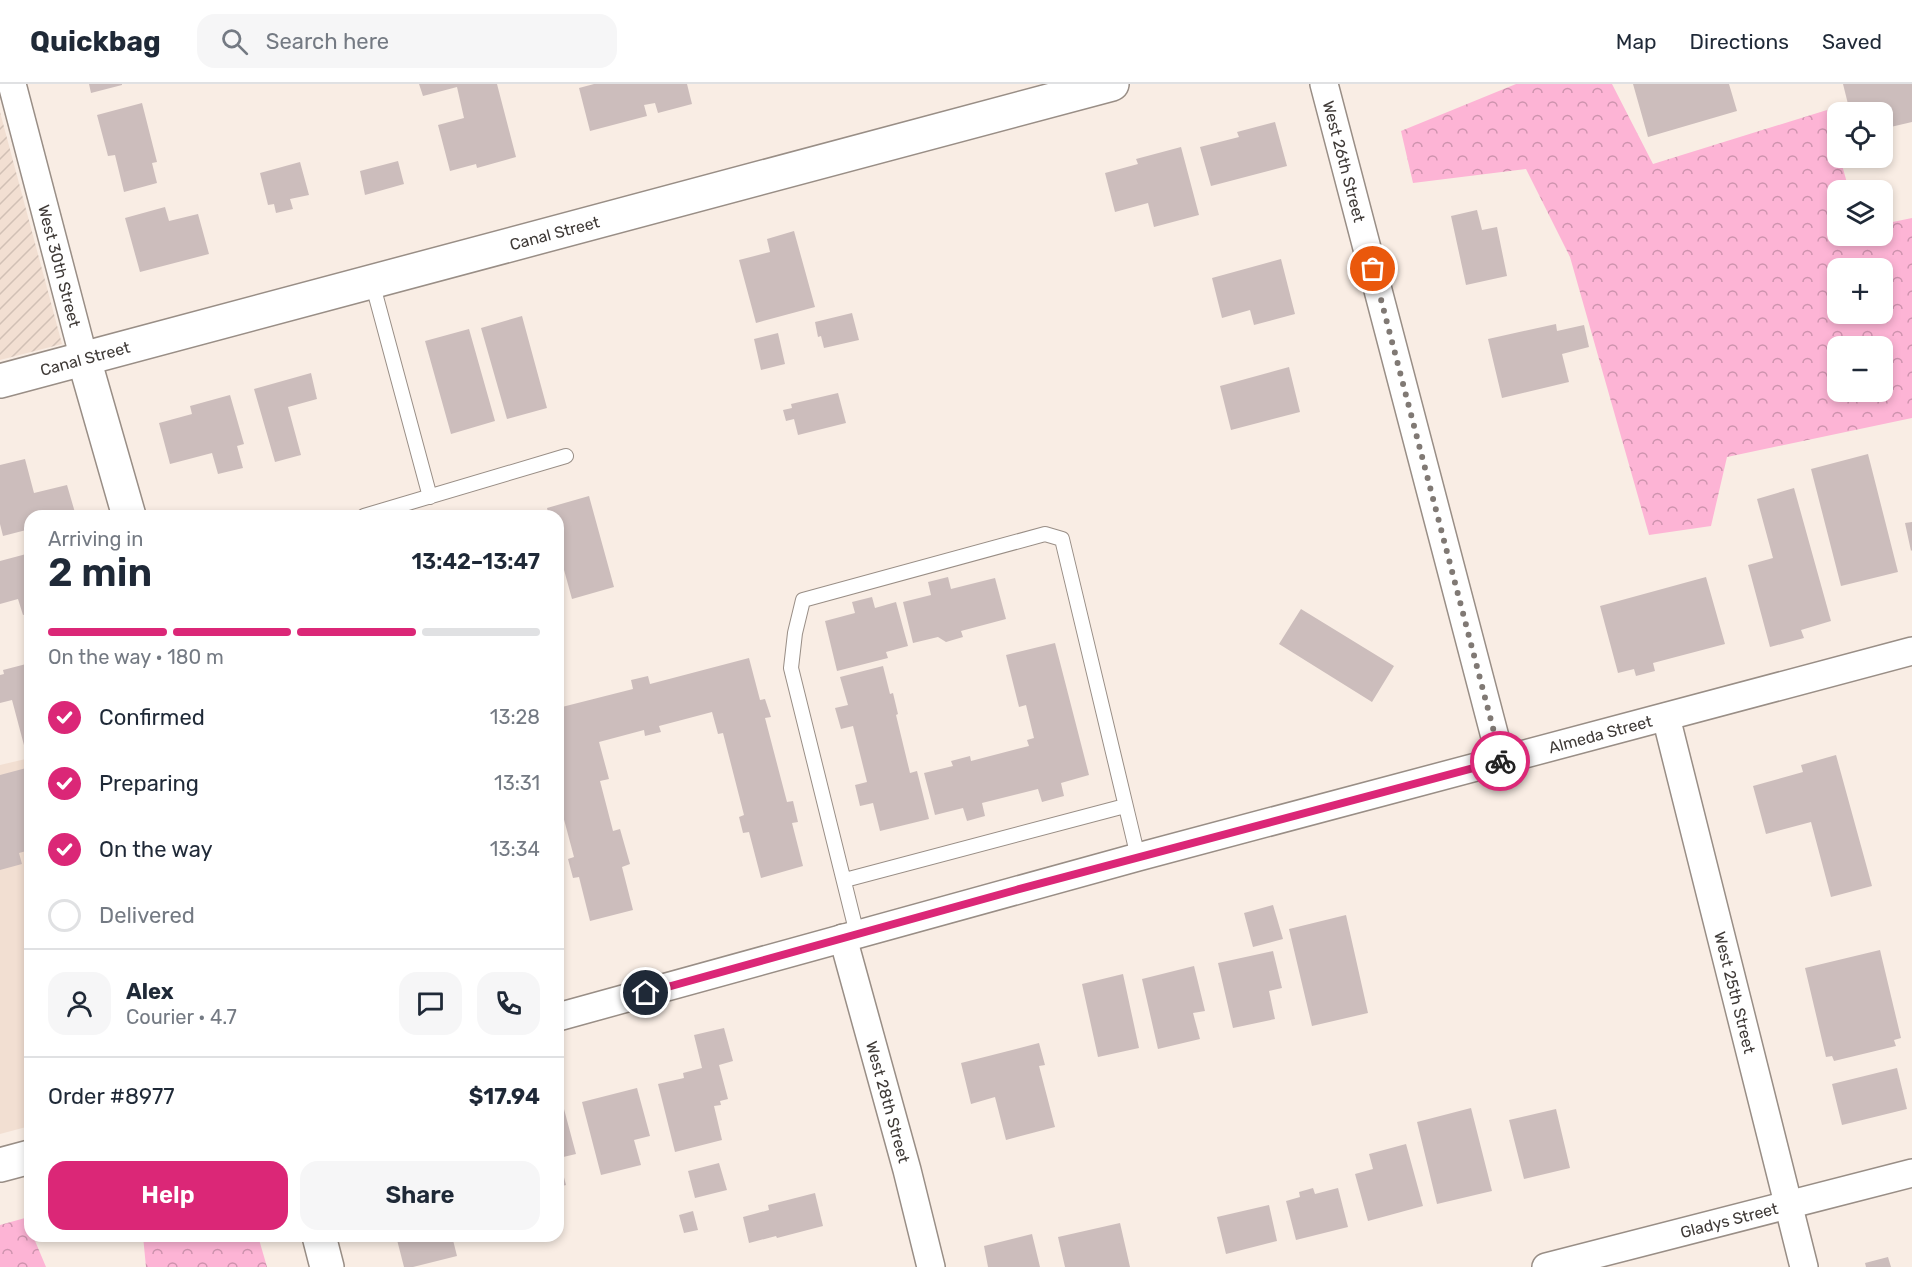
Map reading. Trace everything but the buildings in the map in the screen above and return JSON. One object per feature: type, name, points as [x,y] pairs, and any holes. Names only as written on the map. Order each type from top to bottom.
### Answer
[{"type":"street","name":"West 30th Street","points":[[12,84],[84,359],[127,510]]},
{"type":"street","name":"Canal Street","points":[[0,381],[1112,84]]},
{"type":"street","name":"West 26th Street","points":[[1324,84],[1501,760]]},
{"type":"street","name":"Almeda Street","points":[[564,1015],[1138,857],[1912,651]]},
{"type":"street","name":"West 25th Street","points":[[1666,717],[1804,1267]]},
{"type":"street","name":"West 28th Street","points":[[850,936],[931,1267]]},
{"type":"street","points":[[0,1165],[24,1159]]},
{"type":"street","name":"Gladys Street","points":[[1546,1267],[1912,1173]]},
{"type":"street","points":[[321,1242],[327,1267]]},
{"type":"lane","points":[[372,282],[430,496]]},
{"type":"lane","points":[[384,510],[566,456]]},
{"type":"lane","points":[[850,936],[845,880],[791,668],[795,633],[803,600],[1045,534],[1062,539],[1138,857]]},
{"type":"lane","points":[[845,880],[1125,806]]},
{"type":"shaded area","points":[[0,112],[62,344],[0,360]]},
{"type":"shaded area","points":[[24,759],[24,1128],[0,1134],[0,765]]},
{"type":"green space","points":[[1516,84],[1612,84],[1653,164],[1827,110],[1827,168],[1843,168],[1846,180],[1827,180],[1827,246],[1893,246],[1893,222],[1912,218],[1912,418],[1727,457],[1711,526],[1649,535],[1570,257],[1526,169],[1413,183],[1401,131]]},
{"type":"green space","points":[[24,1218],[24,1242],[36,1242],[46,1267],[0,1267],[0,1225]]},
{"type":"green space","points":[[144,1242],[260,1242],[267,1267],[146,1267]]},
{"type":"way so far","points":[[1373,269],[1500,761]]},
{"type":"route","points":[[646,993],[1016,890],[1500,761]]}]
